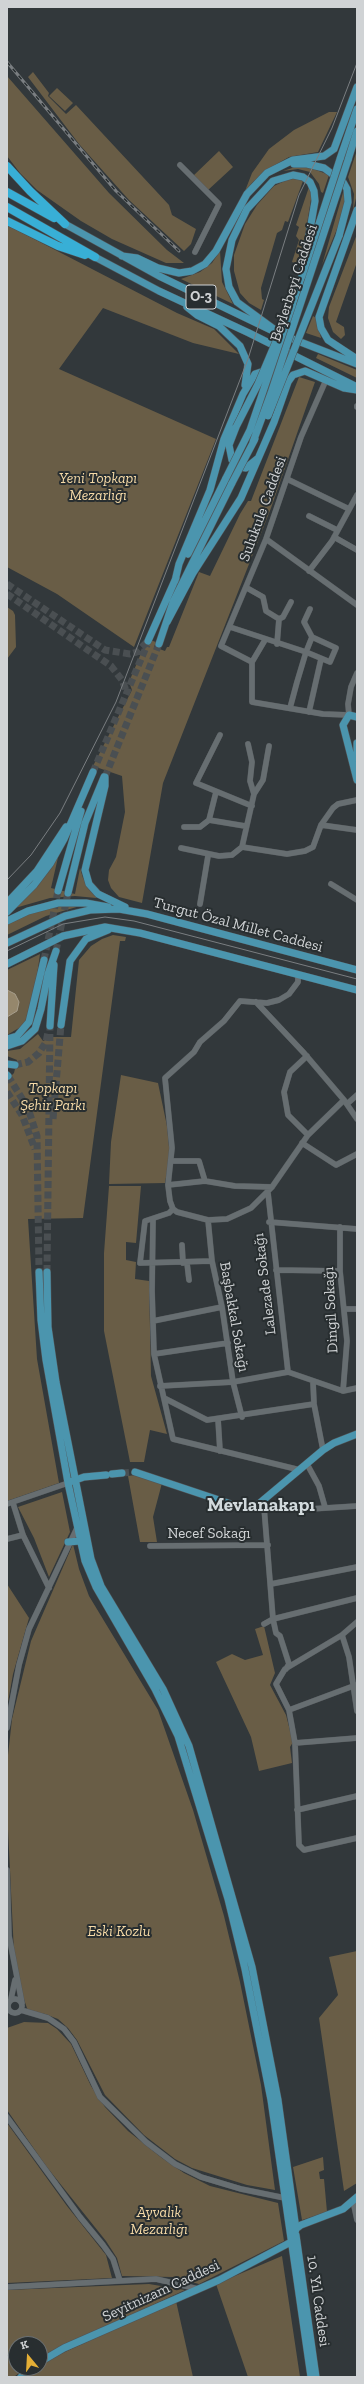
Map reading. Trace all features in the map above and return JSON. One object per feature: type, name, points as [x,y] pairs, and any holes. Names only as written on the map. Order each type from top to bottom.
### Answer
[{"type":"highway","points":[[7,166],[30,191],[65,224]]},
{"type":"highway","points":[[7,186],[31,205]]},
{"type":"highway","name":"O-3","points":[[7,192],[65,224]]},
{"type":"highway","name":"O-3","points":[[7,207],[95,257]]},
{"type":"highway","points":[[7,221],[72,251],[95,257]]},
{"type":"main road","points":[[122,256],[137,258],[173,272],[186,273],[199,268],[216,251],[240,204],[259,180],[267,173],[285,163],[324,156],[334,149],[357,87]]},
{"type":"main road","name":"Beylerbeyi Caddesi","points":[[253,442],[271,394],[344,159],[357,109]]},
{"type":"main road","name":"Beylerbeyi Caddesi","points":[[292,306],[344,159],[357,131]]},
{"type":"main road","points":[[148,641],[175,581],[229,480],[253,442],[277,396],[339,236],[347,210],[348,195],[343,182],[332,171],[315,165],[299,163],[278,170],[259,180]]},
{"type":"main road","points":[[282,335],[237,302],[227,281],[228,255],[235,232],[247,209],[274,181],[287,175],[299,176],[308,180],[314,191],[315,202],[302,276]]},
{"type":"main road","points":[[357,210],[319,317],[321,328],[328,340],[357,359]]},
{"type":"main road","name":"O-3","points":[[65,224],[180,286],[282,335],[357,364]]},
{"type":"main road","name":"O-3","points":[[95,257],[183,302]]},
{"type":"main road","points":[[183,302],[357,387]]},
{"type":"main road","points":[[183,302],[197,315],[226,332],[240,346],[248,364],[243,394]]},
{"type":"main road","points":[[260,454],[246,468],[235,464],[228,449],[236,427],[258,384],[280,329],[292,306]]},
{"type":"main road","points":[[159,644],[184,577],[229,480],[250,430],[292,306]]},
{"type":"main road","points":[[175,581],[179,564],[210,490],[224,439],[243,394],[255,374],[268,370],[282,376],[284,392]]},
{"type":"main road","points":[[167,622],[193,573],[242,498],[284,392],[293,375],[300,371],[310,373],[344,388],[357,390]]},
{"type":"main road","points":[[354,716],[344,725],[357,780]]},
{"type":"main road","points":[[357,743],[357,758]]},
{"type":"main road","points":[[7,912],[43,874],[61,844],[93,772],[68,849],[58,891]]},
{"type":"main road","points":[[68,893],[85,822],[105,777],[105,786],[88,853],[86,876],[93,890],[102,898],[134,911]]},
{"type":"main road","points":[[7,903],[37,871],[75,813]]},
{"type":"main road","points":[[7,921],[39,907],[67,902],[99,904],[112,909]]},
{"type":"main road","points":[[7,943],[66,916],[112,909]]},
{"type":"main road","name":"Turgut Özal Millet Caddesi","points":[[112,909],[134,911],[357,970]]},
{"type":"main road","points":[[9,964],[69,934],[105,927],[123,929],[298,976],[357,990]]},
{"type":"main road","points":[[61,1025],[68,968],[77,948],[86,939],[100,932],[123,929]]},
{"type":"main road","points":[[7,1046],[22,1041],[34,1029],[41,1009],[48,974],[56,951],[50,1026]]},
{"type":"main road","points":[[7,1039],[17,1036],[29,1022],[44,960]]},
{"type":"main road","points":[[7,1064],[15,1065]]},
{"type":"main road","points":[[43,1272],[43,1334],[79,1525],[80,1540],[96,1587],[165,1706],[196,1787],[228,1899],[249,1984],[266,2070],[292,2235]]},
{"type":"main road","points":[[135,1472],[234,1505],[255,1507],[323,1450],[334,1443],[357,1434]]},
{"type":"main road","points":[[71,1482],[122,1473]]},
{"type":"main road","points":[[79,1525],[101,1586],[175,1712],[197,1770],[232,1890],[260,2001],[278,2100],[292,2235]]},
{"type":"main road","points":[[68,1542],[80,1540]]},
{"type":"main road","name":"Seyitnizam Caddesi","points":[[48,2357],[64,2348],[198,2289],[292,2235],[338,2212],[355,2199]]},
{"type":"main road","name":"10. Yıl Caddesi","points":[[292,2235],[311,2377]]},
{"type":"main road","name":"10. Yıl Caddesi","points":[[292,2235],[316,2377]]},
{"type":"street","points":[[180,165],[219,204],[195,252]]},
{"type":"street","name":"Sulukule Caddesi","points":[[252,662],[222,646],[266,539],[306,423],[326,380]]},
{"type":"street","points":[[287,479],[349,509]]},
{"type":"street","points":[[309,571],[334,537],[357,495]]},
{"type":"street","points":[[309,516],[337,530]]},
{"type":"street","points":[[334,537],[357,550]]},
{"type":"street","points":[[266,539],[357,605]]},
{"type":"street","points":[[247,588],[263,597],[266,611],[279,619]]},
{"type":"street","points":[[279,619],[283,617],[291,602]]},
{"type":"street","points":[[230,627],[277,644],[306,652],[330,662],[336,648],[312,637],[304,622],[310,609]]},
{"type":"street","points":[[277,644],[279,619]]},
{"type":"street","points":[[290,708],[306,652],[312,637]]},
{"type":"street","points":[[265,640],[252,662],[252,702],[335,716],[354,716],[348,704],[350,687],[357,673]]},
{"type":"street","points":[[309,712],[321,659]]},
{"type":"street","points":[[220,735],[196,783],[252,806]]},
{"type":"street","points":[[248,744],[252,762],[250,781],[254,794]]},
{"type":"street","points":[[181,848],[208,856],[232,855],[242,847],[245,826],[252,806],[254,794],[263,780],[269,746]]},
{"type":"street","points":[[184,827],[200,827],[209,820],[216,792]]},
{"type":"street","points":[[242,847],[287,854],[305,851],[313,847],[321,825],[332,808],[338,804],[357,800]]},
{"type":"street","points":[[209,820],[245,826]]},
{"type":"street","points":[[321,825],[357,830]]},
{"type":"street","points":[[200,904],[208,856]]},
{"type":"street","points":[[331,884],[357,900]]},
{"type":"street","points":[[298,976],[298,982],[289,994],[268,1003],[240,1001],[224,1021],[200,1042],[194,1052],[165,1078],[172,1161],[168,1185],[170,1202],[173,1208],[177,1212],[208,1220],[227,1219],[250,1208],[272,1188],[308,1135],[346,1102],[357,1095]]},
{"type":"street","points":[[256,1002],[307,1056],[346,1102],[357,1119]]},
{"type":"street","points":[[307,1056],[290,1072],[284,1092],[288,1115],[308,1135]]},
{"type":"street","points":[[302,1143],[336,1164],[357,1154]]},
{"type":"street","points":[[172,1161],[199,1161],[205,1181]]},
{"type":"street","points":[[168,1185],[205,1181],[236,1186],[272,1188]]},
{"type":"street","name":"Lalezade Sokağı","points":[[268,1193],[270,1222],[288,1372]]},
{"type":"street","points":[[173,1208],[169,1214],[145,1221],[140,1263],[152,1264],[212,1261]]},
{"type":"street","points":[[153,1219],[152,1264],[154,1354],[173,1439],[300,1470]]},
{"type":"street","name":"Başbakkal Sokağı","points":[[208,1220],[212,1261],[222,1307],[233,1382],[242,1416]]},
{"type":"street","points":[[270,1222],[357,1229]]},
{"type":"street","name":"Dingil Sokağı","points":[[340,1227],[340,1271],[347,1341],[343,1391]]},
{"type":"street","points":[[182,1245],[189,1280]]},
{"type":"street","points":[[276,1270],[340,1271]]},
{"type":"street","points":[[153,1321],[222,1307]]},
{"type":"street","points":[[344,1309],[357,1309]]},
{"type":"street","points":[[154,1354],[228,1343]]},
{"type":"street","points":[[160,1386],[233,1382],[288,1372],[313,1382],[343,1391],[357,1388]]},
{"type":"street","points":[[313,1382],[314,1404],[323,1450]]},
{"type":"street","points":[[164,1398],[207,1420],[242,1416],[314,1404]]},
{"type":"street","points":[[218,1419],[220,1451]]},
{"type":"street","points":[[307,1464],[319,1486],[325,1507]]},
{"type":"street","points":[[49,1588],[10,1503],[71,1482]]},
{"type":"street","points":[[255,1507],[357,1506]]},
{"type":"street","points":[[264,1507],[273,1619],[276,1633],[280,1636],[289,1664],[276,1684],[289,1710],[295,1743],[299,1845],[304,1850],[357,1838]]},
{"type":"street","points":[[7,1728],[19,1665],[29,1629],[49,1588],[68,1542],[79,1525]]},
{"type":"street","points":[[7,1539],[24,1535]]},
{"type":"street","name":"Necef Sokağı","points":[[150,1546],[268,1545]]},
{"type":"street","points":[[271,1584],[357,1567]]},
{"type":"street","points":[[264,1624],[273,1619],[357,1598]]},
{"type":"street","points":[[286,1669],[342,1634],[357,1622]]},
{"type":"street","points":[[342,1634],[355,1685],[357,1711]]},
{"type":"street","points":[[289,1710],[355,1685]]},
{"type":"street","points":[[295,1743],[357,1738]]},
{"type":"street","points":[[297,1810],[357,1796]]},
{"type":"street","points":[[7,1870],[9,1936],[15,1975],[22,2003],[21,2010]]},
{"type":"street","points":[[15,1975],[8,2003],[10,2014],[21,2010],[48,2018],[64,2028],[74,2042],[100,2097],[146,2142],[175,2164],[201,2177],[285,2198]]},
{"type":"street","points":[[8,2003],[18,1999],[22,2003]]},
{"type":"street","points":[[7,2117],[113,2259],[120,2281]]},
{"type":"street","points":[[355,2199],[357,2220]]},
{"type":"street","points":[[7,2287],[156,2279],[198,2289]]},
{"type":"green space","points":[[33,72],[49,93],[48,96],[66,114],[76,105],[169,205],[172,215],[196,229],[191,244],[184,251],[129,200],[79,144],[28,77]]},
{"type":"green space","points":[[7,76],[109,193],[167,250],[184,263],[166,263],[112,239],[81,221],[37,190],[20,173],[7,156]]},
{"type":"green space","points":[[57,88],[73,103],[65,111],[49,96]]},
{"type":"green space","points":[[329,112],[337,112],[318,152],[289,157],[268,169],[245,191],[252,173],[269,149],[294,130]]},
{"type":"green space","points":[[357,150],[357,194],[353,211],[354,194],[348,177]]},
{"type":"green space","points":[[219,151],[233,167],[207,191],[193,176]]},
{"type":"green space","points":[[298,166],[306,166],[329,175],[323,193],[321,192],[319,184],[310,172],[298,169],[283,171]]},
{"type":"green space","points":[[293,177],[303,181],[288,222],[285,221],[282,230],[277,233],[261,288],[262,299],[264,300],[261,310],[249,303],[240,293],[234,271],[234,255],[245,224],[257,205],[274,186]]},
{"type":"green space","points":[[309,187],[312,193],[304,242],[297,264],[292,262],[299,240],[296,236],[299,227],[296,225]]},
{"type":"green space","points":[[344,189],[347,194],[342,217],[322,265]]},
{"type":"green space","name":"Yeni Topkapı Mezarlığı","points":[[7,225],[177,313],[214,329],[239,354],[193,343],[103,308],[59,369],[216,439],[134,647],[57,594],[7,567]]},
{"type":"green space","points":[[357,234],[357,262],[336,322],[344,327],[345,335],[341,339],[333,332],[328,318],[329,307]]},
{"type":"green space","points":[[220,251],[222,282],[233,304],[181,279],[200,272],[212,263]]},
{"type":"green space","points":[[313,316],[316,318],[321,338],[306,333]]},
{"type":"green space","points":[[318,354],[357,370],[357,378],[316,358]]},
{"type":"green space","points":[[299,377],[315,382],[271,508],[163,783],[142,903],[119,897],[111,888],[108,880],[109,870],[116,857],[125,812],[122,776],[93,766],[132,690],[129,682],[147,639],[156,642],[154,647],[165,651],[167,647],[169,647],[199,572],[210,576],[240,514],[248,501],[251,501]]},
{"type":"green space","points":[[7,607],[13,611],[15,615],[16,647],[7,659]]},
{"type":"green space","points":[[59,853],[51,888],[75,894],[80,868],[83,878],[97,895],[96,898],[75,896],[50,898],[15,908]]},
{"type":"green space","points":[[64,906],[80,906],[46,916],[7,935],[7,924],[25,914],[42,909]]},
{"type":"green space","name":"Topkapı Şehir Parkı","points":[[113,935],[126,937],[125,941],[120,941],[83,1218],[28,1219],[37,1359],[59,1483],[7,1501],[7,1080],[14,1073],[17,1060],[7,1056],[7,1051],[20,1049],[38,1034],[43,1041],[52,1037],[71,1037],[79,960],[91,946],[102,939]]},
{"type":"green space","points":[[40,954],[32,1011],[24,1025],[7,1035],[7,970]]},
{"type":"green space","points":[[121,1075],[158,1083],[167,1126],[170,1156],[165,1183],[109,1184],[111,1142]]},
{"type":"green space","points":[[109,1186],[141,1186],[136,1243],[126,1242],[126,1260],[136,1262],[135,1279],[149,1281],[151,1376],[167,1434],[150,1430],[144,1462],[130,1462],[104,1331],[104,1253]]},
{"type":"green space","points":[[135,1475],[162,1483],[153,1517],[157,1542],[140,1542],[128,1476]]},
{"type":"green space","points":[[62,1492],[70,1532],[49,1577],[34,1538],[18,1507]]},
{"type":"green space","name":"Eski Kozlu","points":[[73,1544],[79,1569],[89,1596],[158,1710],[193,1810],[224,1916],[240,1982],[261,2085],[275,2190],[247,2185],[192,2168],[175,2159],[144,2135],[105,2095],[77,2040],[68,2028],[58,2019],[45,2014],[28,2011],[15,1973],[7,1809],[7,1764],[12,1719],[31,1641]]},
{"type":"green space","points":[[7,1584],[29,1618],[13,1674],[7,1708]]},
{"type":"green space","points":[[264,1626],[275,1673],[270,1685],[286,1715],[293,1742],[290,1747],[292,1763],[259,1771],[251,1737],[216,1662],[232,1654],[245,1660],[263,1655],[255,1629]]},
{"type":"green space","points":[[357,1951],[357,2183],[344,2191],[319,2018],[338,1995],[329,1957]]},
{"type":"green space","name":"Ayvalık Mezarlığı","points":[[24,2022],[48,2023],[57,2029],[71,2044],[91,2086],[105,2107],[128,2131],[162,2158],[184,2173],[210,2186],[278,2203],[284,2241],[199,2284],[172,2277],[122,2276],[117,2258],[106,2241],[46,2166],[7,2110],[7,2028]]},
{"type":"green space","points":[[7,2123],[67,2206],[106,2255],[112,2278],[7,2283]]},
{"type":"green space","points":[[323,2157],[324,2170],[319,2172],[320,2179],[324,2179],[327,2212],[302,2220],[293,2167]]},
{"type":"green space","points":[[282,2256],[300,2377],[248,2377],[216,2284]]},
{"type":"green space","points":[[149,2284],[185,2290],[48,2353],[48,2336],[8,2336],[8,2376],[15,2376],[7,2377],[7,2290]]},
{"type":"green space","points":[[176,2301],[193,2377],[27,2377],[48,2376],[48,2360]]},
{"type":"shaded area","points":[[7,990],[15,994],[19,1002],[17,1011],[7,1017]]},
{"type":"tunnel","points":[[7,584],[105,650],[130,654],[137,652],[148,641]]},
{"type":"tunnel","points":[[7,594],[111,666],[122,680],[127,693]]},
{"type":"tunnel","points":[[105,777],[159,644]]},
{"type":"tunnel","points":[[93,772],[147,645]]},
{"type":"tunnel","points":[[44,960],[58,891]]},
{"type":"tunnel","points":[[56,951],[68,893]]},
{"type":"tunnel","points":[[53,1119],[61,1025]]},
{"type":"tunnel","points":[[47,1272],[50,1026]]},
{"type":"tunnel","points":[[15,1065],[28,1062],[39,1053],[46,1042],[48,1032]]},
{"type":"tunnel","points":[[8,1076],[28,1108],[37,1136],[39,1272]]},
{"type":"tunnel","points":[[7,1092],[22,1115],[35,1149]]},
{"type":"tunnel","points":[[122,1473],[135,1472]]},
{"type":"tram line","points":[[7,880],[31,855],[60,813],[116,702],[248,359],[299,195],[332,128],[357,63]]},
{"type":"tram line","points":[[7,951],[63,924],[105,917],[134,921],[357,979]]},
{"type":"railway","points":[[7,62],[116,191],[179,251]]},
{"type":"district","name":"Mevlanakapı","points":[[261,1506]]}]
